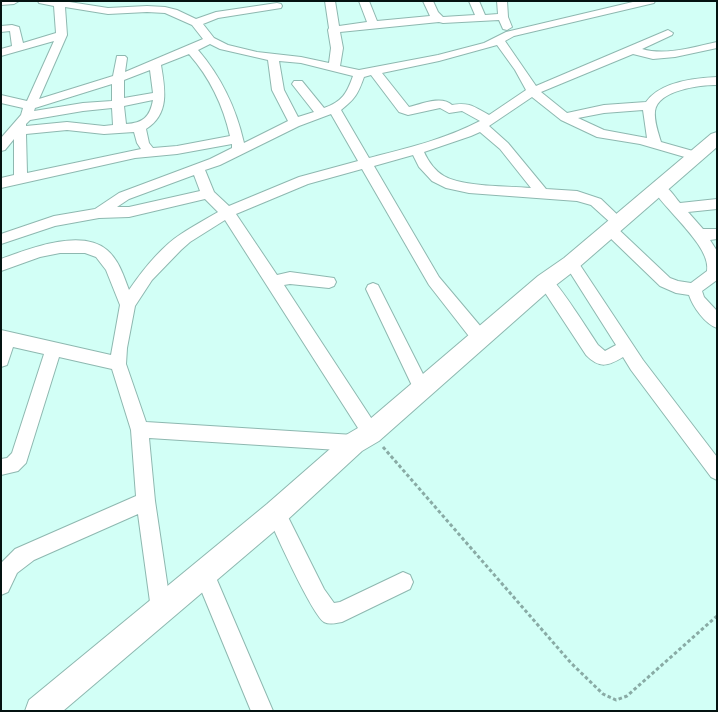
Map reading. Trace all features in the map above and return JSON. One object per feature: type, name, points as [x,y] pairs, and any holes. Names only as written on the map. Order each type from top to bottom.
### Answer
[{"type":"street","points":[[1,2],[14,1]]},
{"type":"street","points":[[43,1],[108,11],[160,10],[173,12],[196,23],[210,40],[233,49],[273,57],[301,60],[359,74],[433,59],[488,45],[505,37],[650,1]]},
{"type":"street","points":[[330,1],[333,30],[337,48],[334,69]]},
{"type":"street","points":[[364,1],[373,24]]},
{"type":"street","points":[[428,1],[434,16],[438,19]]},
{"type":"street","points":[[474,1],[482,18]]},
{"type":"street","points":[[502,1],[505,37],[520,69],[533,91],[565,117],[601,134],[640,140],[695,156]]},
{"type":"street","points":[[1,147],[24,120],[62,35],[54,2]]},
{"type":"street","points":[[196,23],[216,15],[277,6]]},
{"type":"street","points":[[333,30],[373,24],[438,19],[503,17]]},
{"type":"street","points":[[1,29],[15,29],[18,48]]},
{"type":"street","points":[[161,610],[146,501],[140,430],[118,364],[119,348],[128,305],[146,276],[176,246],[196,230],[227,212],[286,186],[416,150],[467,132],[485,124],[533,91],[632,50],[668,33]]},
{"type":"street","points":[[1,53],[62,35]]},
{"type":"street","points":[[24,120],[210,40]]},
{"type":"street","points":[[632,50],[653,56],[675,54],[717,45]]},
{"type":"street","points":[[191,49],[220,91],[230,112],[238,144]]},
{"type":"street","points":[[273,57],[278,90],[295,123]]},
{"type":"street","points":[[120,129],[117,104],[117,79],[121,58]]},
{"type":"street","points":[[1,100],[24,120],[97,130],[139,127],[147,123],[156,112],[160,95],[156,64]]},
{"type":"street","points":[[374,71],[403,109],[408,111],[440,104],[445,105],[449,109],[464,107],[468,109],[485,124],[543,194]]},
{"type":"street","points":[[99,213],[124,196],[198,168],[238,144],[334,109],[349,98],[353,92],[359,74]]},
{"type":"street","points":[[655,144],[649,116],[650,106],[655,99],[677,87],[708,80],[717,81]]},
{"type":"street","points":[[298,84],[321,114]]},
{"type":"street","points":[[24,120],[83,107],[117,104],[160,95]]},
{"type":"street","points":[[565,117],[604,109],[650,106]]},
{"type":"street","points":[[334,109],[434,281],[481,339]]},
{"type":"street","points":[[21,177],[24,120]]},
{"type":"street","points":[[139,127],[143,143],[149,152]]},
{"type":"street","points":[[40,711],[276,513],[362,438],[422,390],[545,282],[571,263],[717,138]]},
{"type":"street","points":[[1,183],[21,177],[149,152],[238,144]]},
{"type":"street","points":[[416,150],[424,164],[437,178],[446,184],[468,188],[543,194],[567,194],[596,202],[614,225],[665,282],[676,287],[694,290]]},
{"type":"street","points":[[198,168],[208,194],[227,212],[274,282],[362,438]]},
{"type":"street","points":[[659,188],[677,208],[711,252],[716,264],[714,274],[698,285],[694,290]]},
{"type":"street","points":[[1,239],[54,221],[99,213],[141,210],[208,194]]},
{"type":"street","points":[[677,208],[717,204]]},
{"type":"street","points":[[698,235],[717,234]]},
{"type":"street","points":[[1,265],[34,253],[62,246],[88,248],[99,251],[106,257],[128,305]]},
{"type":"street","points":[[571,263],[606,315],[625,348],[717,471]]},
{"type":"street","points":[[274,282],[290,278],[330,282]]},
{"type":"street","points":[[545,282],[566,310],[592,350],[599,357],[607,358],[625,348]]},
{"type":"street","points":[[373,289],[422,390]]},
{"type":"street","points":[[694,290],[698,300],[715,317]]},
{"type":"street","points":[[1,360],[5,338],[118,364]]},
{"type":"street","points":[[1,467],[10,467],[16,464],[20,457],[53,349]]},
{"type":"street","points":[[140,430],[362,438]]},
{"type":"street","points":[[1,585],[9,568],[16,559],[146,501]]},
{"type":"street","points":[[276,513],[316,596],[323,607],[330,614],[342,612],[403,582]]},
{"type":"street","points":[[204,574],[258,709]]},
{"type":"path","points":[[362,438],[571,663],[602,694],[616,700],[627,696],[717,616]]}]
